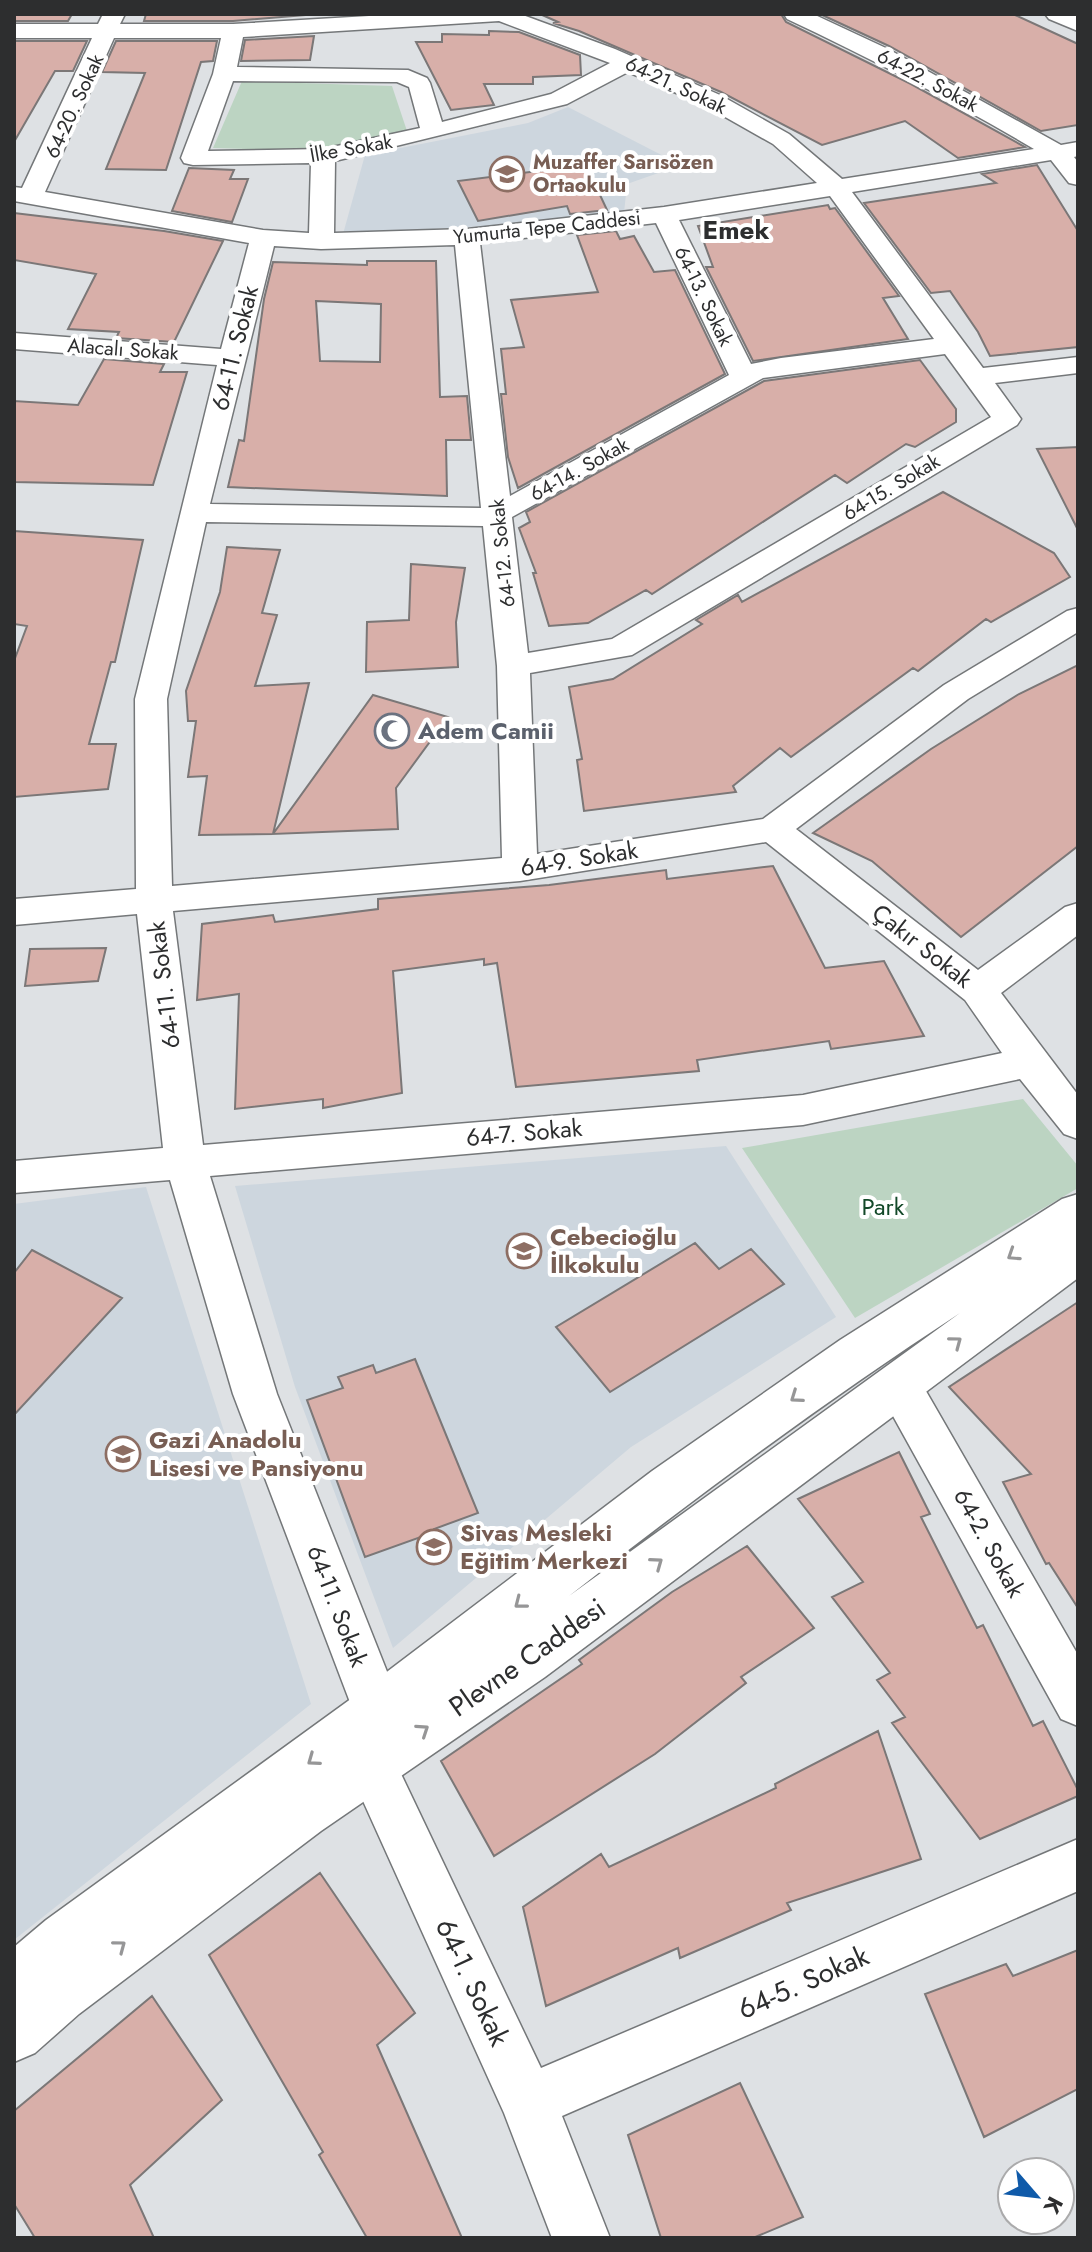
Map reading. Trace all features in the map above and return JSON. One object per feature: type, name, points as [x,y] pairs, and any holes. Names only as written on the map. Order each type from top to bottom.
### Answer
[{"type":"street","points":[[14,31],[111,23],[233,31],[504,14]]},
{"type":"street","name":"64-21. Sokak","points":[[504,14],[712,100],[781,139],[835,186]]},
{"type":"street","name":"64-22. Sokak","points":[[795,14],[1068,151]]},
{"type":"street","points":[[1057,14],[1078,24]]},
{"type":"street","name":"64-20. Sokak","points":[[23,195],[111,23]]},
{"type":"street","name":"İlke Sokak","points":[[233,31],[224,74],[193,158],[323,156],[433,132],[559,99],[628,63]]},
{"type":"street","points":[[224,74],[400,75],[419,83],[433,132]]},
{"type":"street","points":[[1068,151],[1078,178]]},
{"type":"street","name":"Yumurta Tepe Caddesi","points":[[23,195],[263,238],[321,241],[467,237],[664,215],[1068,151]]},
{"type":"street","points":[[321,241],[323,156]]},
{"type":"street","name":"64-15. Sokak","points":[[513,666],[621,648],[1007,419],[835,186]]},
{"type":"street","name":"64-13. Sokak","points":[[664,215],[744,378]]},
{"type":"street","name":"64-12. Sokak","points":[[467,237],[513,666],[520,869]]},
{"type":"street","name":"64-11. Sokak","points":[[263,238],[193,513],[151,699],[154,901],[185,1161],[255,1394],[367,1736]]},
{"type":"street","name":"Alacalı Sokak","points":[[14,341],[232,358]]},
{"type":"street","name":"64-14. Sokak","points":[[193,513],[484,517],[744,378],[781,366],[950,345]]},
{"type":"street","points":[[977,377],[1078,365]]},
{"type":"street","name":"64-9. Sokak","points":[[14,912],[520,869],[773,829],[956,692],[1078,618]]},
{"type":"street","name":"Çakır Sokak","points":[[773,829],[978,990],[1029,1062],[1078,1123]]},
{"type":"street","points":[[978,990],[1078,916]]},
{"type":"street","name":"64-7. Sokak","points":[[14,1177],[803,1110],[1029,1062]]},
{"type":"street","name":"Plevne Caddesi","points":[[14,1985],[67,1941],[367,1736],[670,1487],[857,1354],[1078,1212]]},
{"type":"street","name":"Plevne Caddesi","points":[[14,2032],[58,1993],[301,1811],[367,1736],[526,1659],[1078,1252]]},
{"type":"street","name":"64-2. Sokak","points":[[899,1385],[1078,1702]]},
{"type":"street","name":"64-1. Sokak","points":[[367,1736],[528,2102],[581,2238]]},
{"type":"street","name":"64-5. Sokak","points":[[528,2102],[1078,1865]]},
{"type":"shaded area","name":"Muzaffer Sarısözen Ortaokulu","points":[[568,107],[681,165],[627,184],[624,213],[485,226],[343,234],[365,155],[528,123]]},
{"type":"shaded area","name":"Cebecioğlu İlkokulu","points":[[726,1146],[836,1317],[631,1447],[393,1648],[295,1387],[235,1186]]},
{"type":"shaded area","name":"Gazi Anadolu Lisesi ve Pansiyonu","points":[[146,1187],[311,1704],[14,1940],[14,1204]]},
{"type":"green space","points":[[242,81],[392,86],[407,131],[311,151],[213,148]]},
{"type":"green space","name":"Park","points":[[1023,1099],[1078,1166],[1078,1188],[855,1318],[742,1148]]},
{"type":"building","points":[[14,14],[72,14],[68,21],[14,21]]},
{"type":"building","points":[[146,14],[318,14],[233,21],[144,21]]},
{"type":"building","points":[[540,14],[781,14],[786,22],[911,84],[1025,147],[958,158],[905,121],[822,145],[721,92],[579,31],[553,23],[558,22]]},
{"type":"building","points":[[820,14],[1013,14],[1078,44],[1078,125],[1041,131],[889,46]]},
{"type":"building","points":[[489,31],[519,32],[580,55],[581,75],[533,77],[533,84],[484,84],[494,105],[451,110],[416,42],[442,42],[442,34],[489,35]]},
{"type":"building","points":[[314,36],[310,60],[241,61],[245,40]]},
{"type":"building","points":[[14,41],[87,41],[73,71],[55,71],[14,142]]},
{"type":"building","points":[[116,41],[217,41],[213,61],[201,62],[166,170],[106,169],[145,73],[102,72]]},
{"type":"building","points":[[586,165],[607,210],[570,214],[567,206],[478,221],[458,181]]},
{"type":"building","points":[[1037,165],[1078,231],[1078,347],[990,356],[950,291],[931,293],[864,203],[996,183],[982,174]]},
{"type":"building","points":[[189,168],[234,170],[230,179],[248,179],[232,222],[172,211]]},
{"type":"building","points":[[828,205],[830,209],[835,208],[899,296],[883,298],[908,339],[753,361],[706,267],[713,267],[698,226]]},
{"type":"building","points":[[14,213],[223,241],[174,342],[116,338],[119,332],[68,329],[96,274],[14,260]]},
{"type":"building","points":[[616,231],[620,239],[634,236],[654,272],[675,270],[725,374],[518,488],[508,457],[501,394],[506,394],[501,349],[524,347],[511,300],[598,292],[577,235]]},
{"type":"building","points":[[367,261],[436,261],[440,397],[467,396],[471,440],[446,440],[447,496],[228,487],[239,440],[244,441],[264,299],[273,262],[367,265]],"holes":[[[316,301],[381,304],[380,362],[320,361]]]},
{"type":"building","points":[[104,359],[164,364],[160,372],[187,372],[153,485],[14,482],[14,401],[78,405]]},
{"type":"building","points":[[920,360],[956,409],[956,422],[915,447],[906,444],[847,483],[835,475],[652,594],[646,590],[588,623],[549,626],[533,573],[536,573],[519,528],[530,522],[526,512],[764,381]]},
{"type":"building","points":[[1078,447],[1078,530],[1037,449]]},
{"type":"building","points":[[943,492],[1054,553],[1070,577],[991,622],[986,619],[918,671],[913,668],[791,757],[780,748],[733,786],[736,792],[584,811],[577,760],[582,759],[569,687],[613,679],[702,624],[696,620],[738,595],[742,602]]},
{"type":"building","points":[[14,531],[143,540],[115,662],[111,662],[89,744],[116,744],[108,789],[14,797],[14,661],[27,626],[14,624]]},
{"type":"building","points":[[227,547],[280,550],[262,613],[277,615],[255,686],[309,683],[273,834],[199,835],[207,776],[188,777],[196,721],[188,721],[186,691],[220,592]]},
{"type":"building","points":[[411,564],[465,568],[456,622],[458,667],[366,672],[367,622],[409,620]]},
{"type":"building","points":[[1078,665],[1078,846],[961,937],[872,861],[813,833],[931,749],[1019,694]]},
{"type":"building","points":[[373,695],[448,717],[396,788],[398,829],[273,834]]},
{"type":"building","points":[[773,866],[825,968],[884,961],[924,1036],[831,1049],[829,1041],[697,1060],[699,1071],[516,1087],[497,963],[484,965],[484,959],[393,971],[402,1093],[323,1108],[323,1099],[235,1109],[239,994],[197,1000],[202,924],[273,915],[275,922],[378,909],[378,899],[549,885],[666,870],[667,879]]},
{"type":"building","points":[[106,948],[98,981],[25,986],[30,949]]},
{"type":"building","name":"Cebecioğlu İlkokulu","points":[[695,1243],[719,1269],[751,1249],[784,1284],[610,1392],[556,1327]]},
{"type":"building","points":[[32,1250],[122,1298],[14,1415],[14,1273]]},
{"type":"building","points":[[1078,1302],[1078,1608],[1049,1563],[1046,1564],[1003,1482],[1031,1474],[949,1387]]},
{"type":"building","name":"Sivas Mesleki Eğitim Merkezi","points":[[415,1359],[478,1513],[365,1557],[307,1400],[343,1388],[338,1377],[373,1365],[376,1373]]},
{"type":"building","points":[[899,1452],[930,1514],[921,1517],[977,1628],[983,1625],[1033,1726],[1043,1721],[1078,1790],[1078,1796],[980,1839],[892,1723],[905,1717],[877,1680],[890,1673],[832,1597],[863,1582],[798,1499]]},
{"type":"building","points":[[747,1546],[814,1628],[741,1677],[746,1683],[655,1754],[494,1856],[441,1761],[582,1664],[579,1660],[672,1592]]},
{"type":"building","points":[[878,1731],[921,1859],[787,1903],[791,1910],[680,1958],[678,1948],[546,2006],[523,1907],[601,1854],[609,1867],[776,1788],[775,1784]]},
{"type":"building","points":[[320,1873],[415,2013],[377,2045],[462,2238],[367,2238],[319,2155],[323,2152],[209,1955]]},
{"type":"building","points":[[1078,1950],[1078,2089],[984,2137],[925,1994],[1006,1964],[1013,1976]]},
{"type":"building","points":[[152,1996],[222,2100],[130,2185],[154,2238],[35,2238],[14,2204],[14,2111]]},
{"type":"building","points":[[740,2083],[803,2217],[753,2238],[661,2238],[628,2135]]},
{"type":"place","name":"Muzaffer Sarısözen Ortaokulu","points":[[507,174]]},
{"type":"place","name":"Adem Camii","points":[[392,731]]},
{"type":"place","name":"Cebecioğlu İlkokulu","points":[[524,1251]]},
{"type":"place","name":"Gazi Anadolu Lisesi ve Pansiyonu","points":[[123,1454]]},
{"type":"place","name":"Sivas Mesleki Eğitim Merkezi","points":[[434,1547]]},
{"type":"district","name":"Emek","points":[[736,230]]}]
